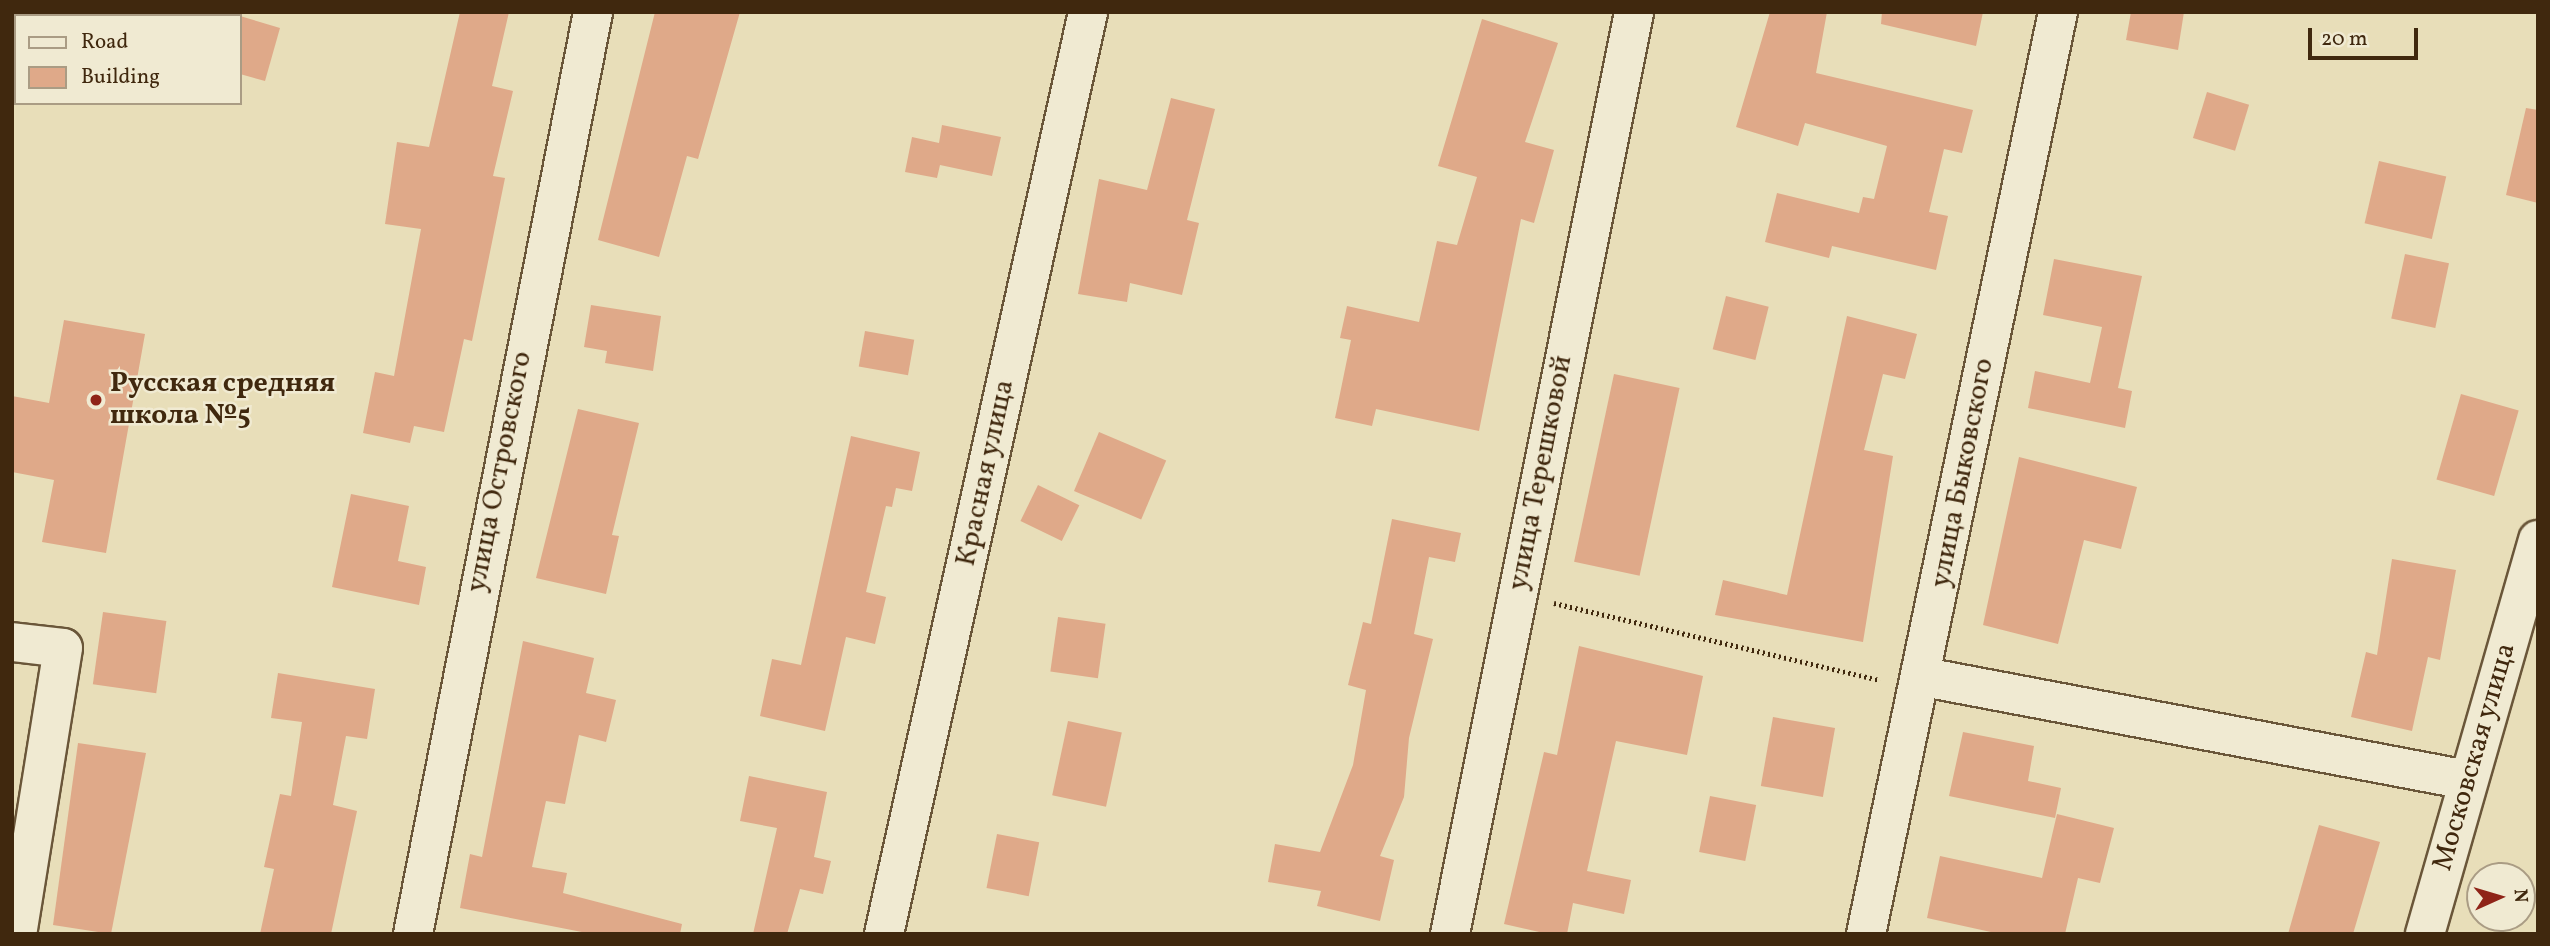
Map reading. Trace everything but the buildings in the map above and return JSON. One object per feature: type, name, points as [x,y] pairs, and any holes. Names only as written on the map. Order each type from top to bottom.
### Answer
[{"type":"street","name":"улица Островского","points":[[414,934],[593,12]]},
{"type":"street","name":"Красная улица","points":[[884,934],[1088,12]]},
{"type":"street","name":"улица Терешковой","points":[[1450,934],[1634,12]]},
{"type":"street","name":"улица Быковского","points":[[1866,934],[1921,683],[2058,12]]},
{"type":"street","name":"Московская улица","points":[[2425,934],[2538,540]]},
{"type":"street","points":[[12,642],[63,648],[17,934]]},
{"type":"street","points":[[1921,683],[2467,780]]},
{"type":"path","points":[[1516,595],[1921,683]]},
{"type":"place","name":"Русская средняя школа №5","points":[[96,400]]}]
